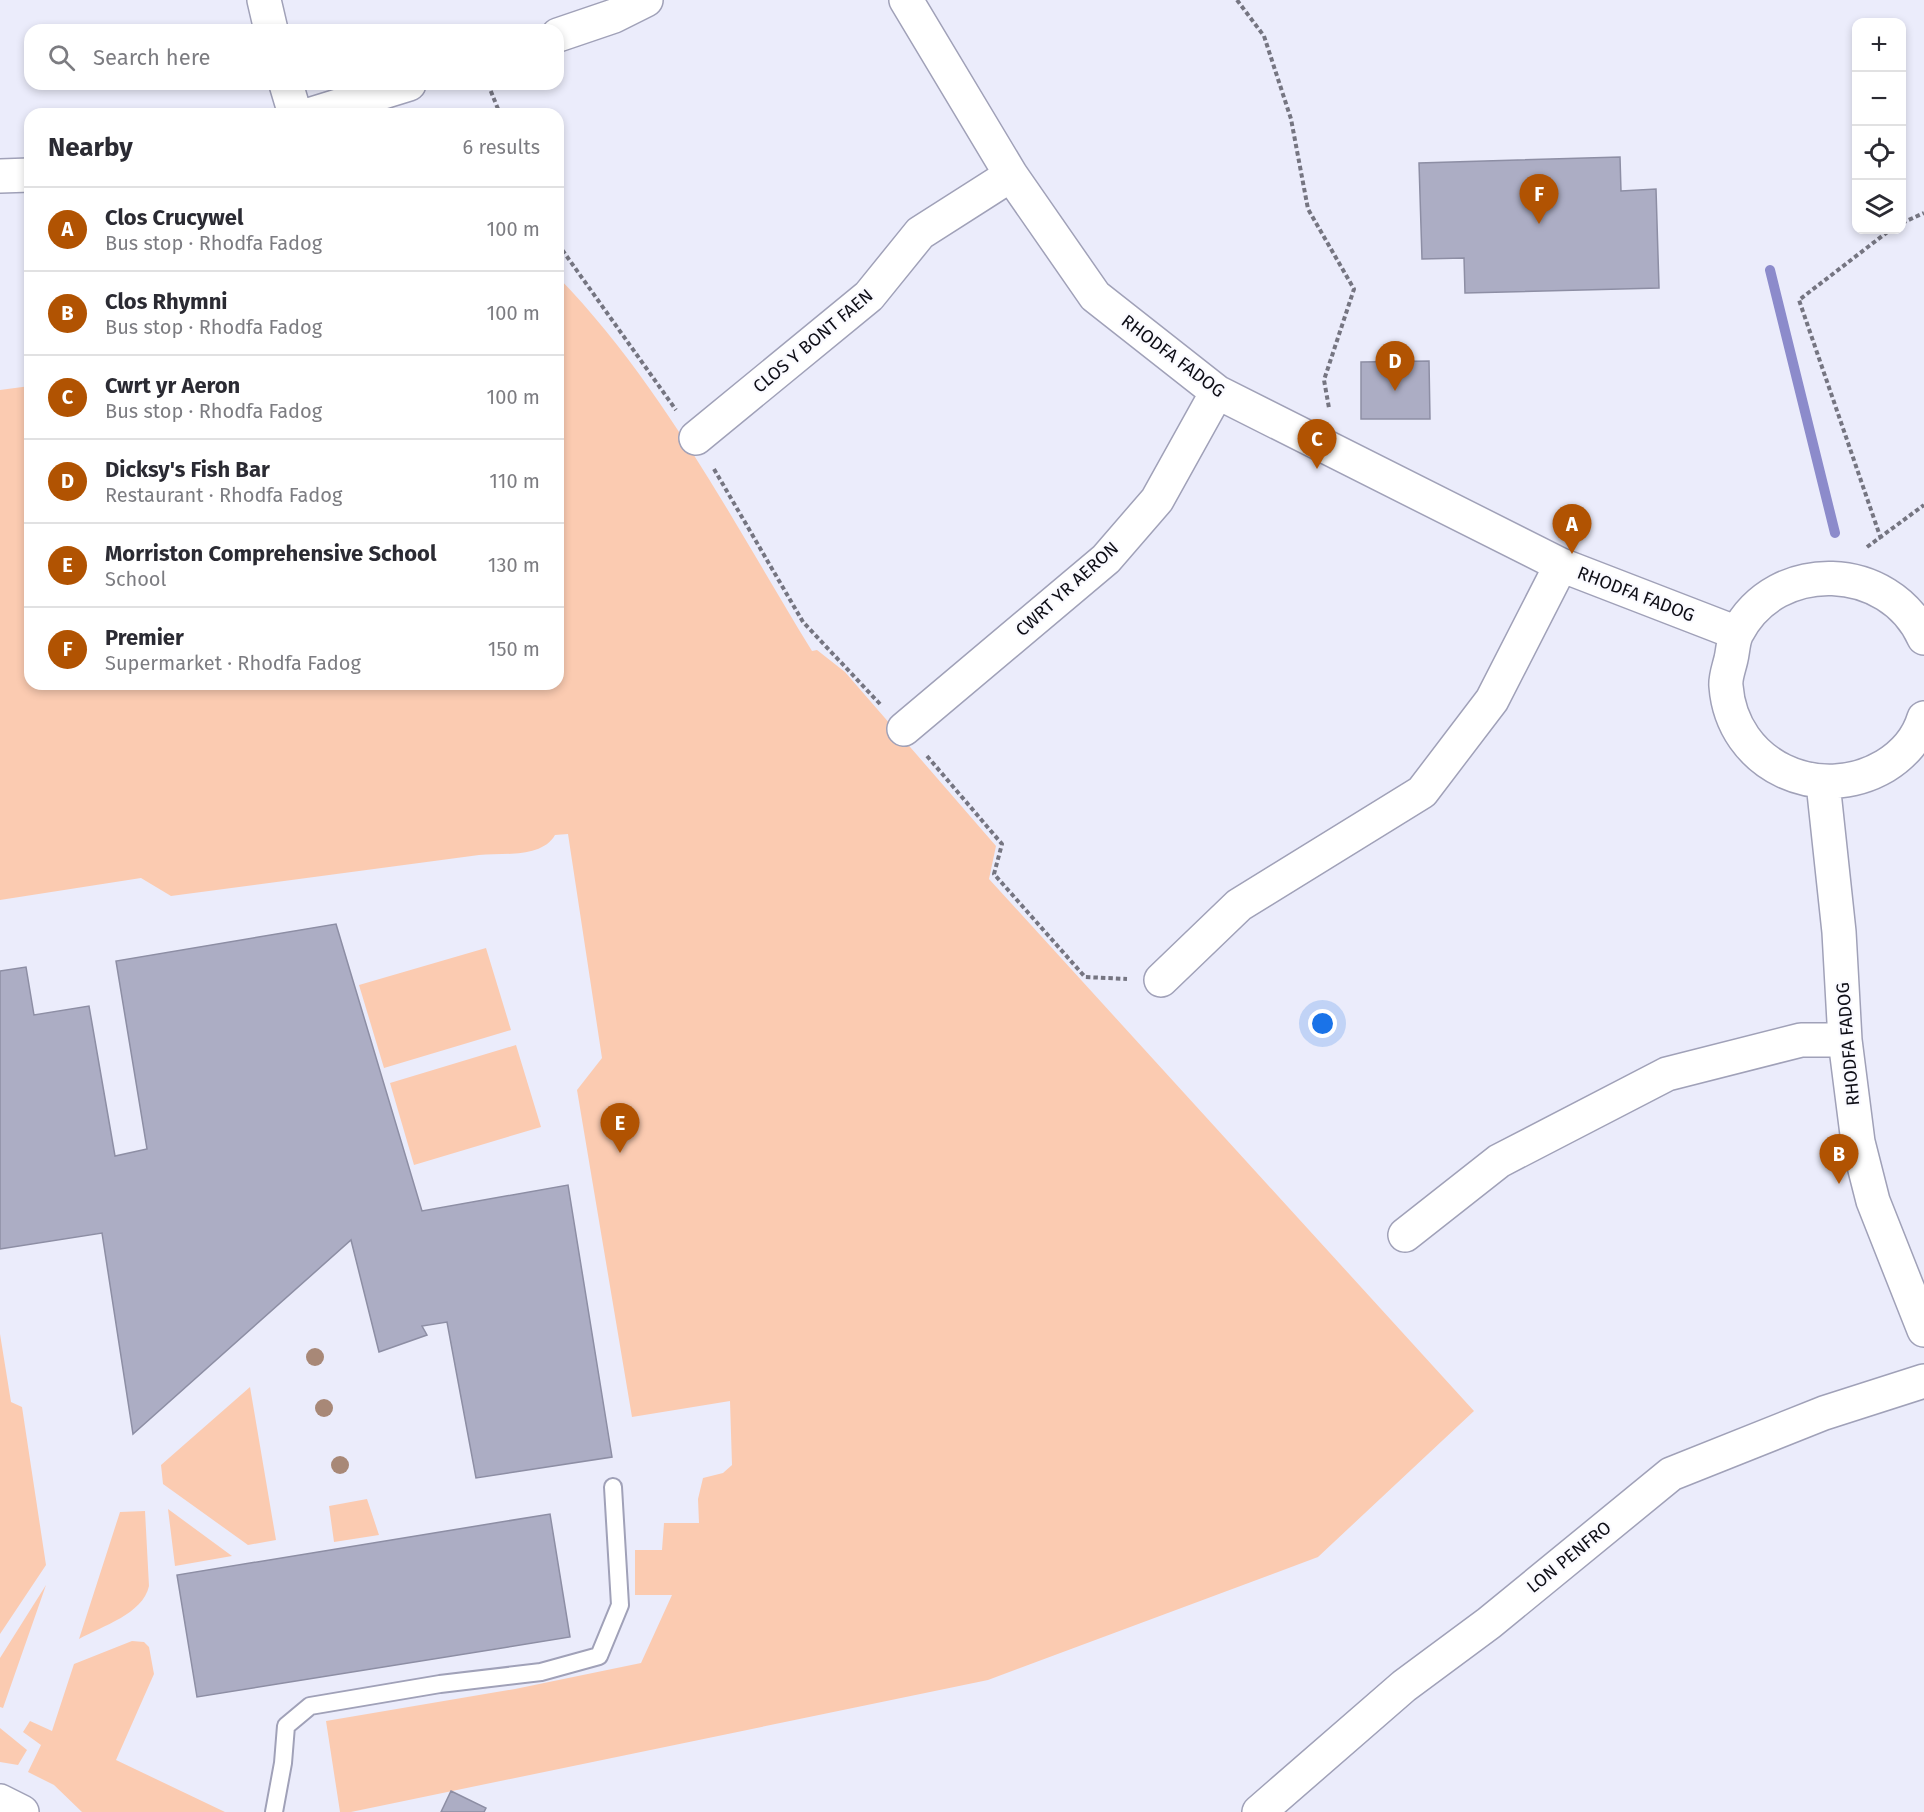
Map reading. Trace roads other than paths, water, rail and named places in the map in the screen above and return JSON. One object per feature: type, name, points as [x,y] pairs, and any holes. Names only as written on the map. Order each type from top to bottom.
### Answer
[{"type":"street","points":[[264,0],[270,24]]},
{"type":"street","points":[[564,33],[614,16],[646,0]]},
{"type":"street","name":"RHODFA FADOG","points":[[906,0],[1011,175],[1095,296],[1217,392],[1561,566],[1737,633]]},
{"type":"street","points":[[288,90],[293,108]]},
{"type":"street","points":[[332,108],[390,90]]},
{"type":"street","points":[[0,176],[24,175]]},
{"type":"street","name":"CLOS Y BONT FAEN","points":[[696,438],[869,296],[920,233],[1011,175]]},
{"type":"street","name":"CWRT YR AERON","points":[[904,729],[1106,559],[1157,501],[1217,392]]},
{"type":"street","points":[[1161,980],[1239,905],[1422,792],[1492,700],[1561,566]]},
{"type":"street","points":[[1924,638],[1919,627],[1895,599],[1850,578],[1814,577],[1788,585],[1758,604],[1737,633],[1726,685],[1734,720],[1758,755],[1788,774],[1823,783],[1866,777],[1897,758],[1920,731],[1924,718]]},
{"type":"street","name":"RHODFA FADOG","points":[[1823,783],[1839,932],[1845,1040],[1858,1142],[1874,1201],[1924,1330]]},
{"type":"street","points":[[1405,1235],[1499,1161],[1667,1074],[1801,1040],[1845,1040]]},
{"type":"street","name":"LON PENFRO","points":[[1259,1812],[1404,1686],[1489,1623],[1671,1474],[1824,1413],[1924,1381]]},
{"type":"street","points":[[0,1801],[22,1812]]},
{"type":"lane","points":[[274,1812],[283,1764],[286,1726],[310,1706],[440,1684],[541,1672],[599,1656],[620,1605],[613,1487]]},
{"type":"waterway","points":[[1770,270],[1835,533]]},
{"type":"place","name":"Premier","points":[[1539,224]]},
{"type":"place","name":"Dicksy's Fish Bar","points":[[1395,391]]},
{"type":"place","name":"Cwrt yr Aeron","points":[[1317,469]]},
{"type":"place","name":"Clos Crucywel","points":[[1572,554]]},
{"type":"place","name":"Morriston Comprehensive School","points":[[620,1153]]},
{"type":"place","name":"Clos Rhymni","points":[[1839,1184]]}]
